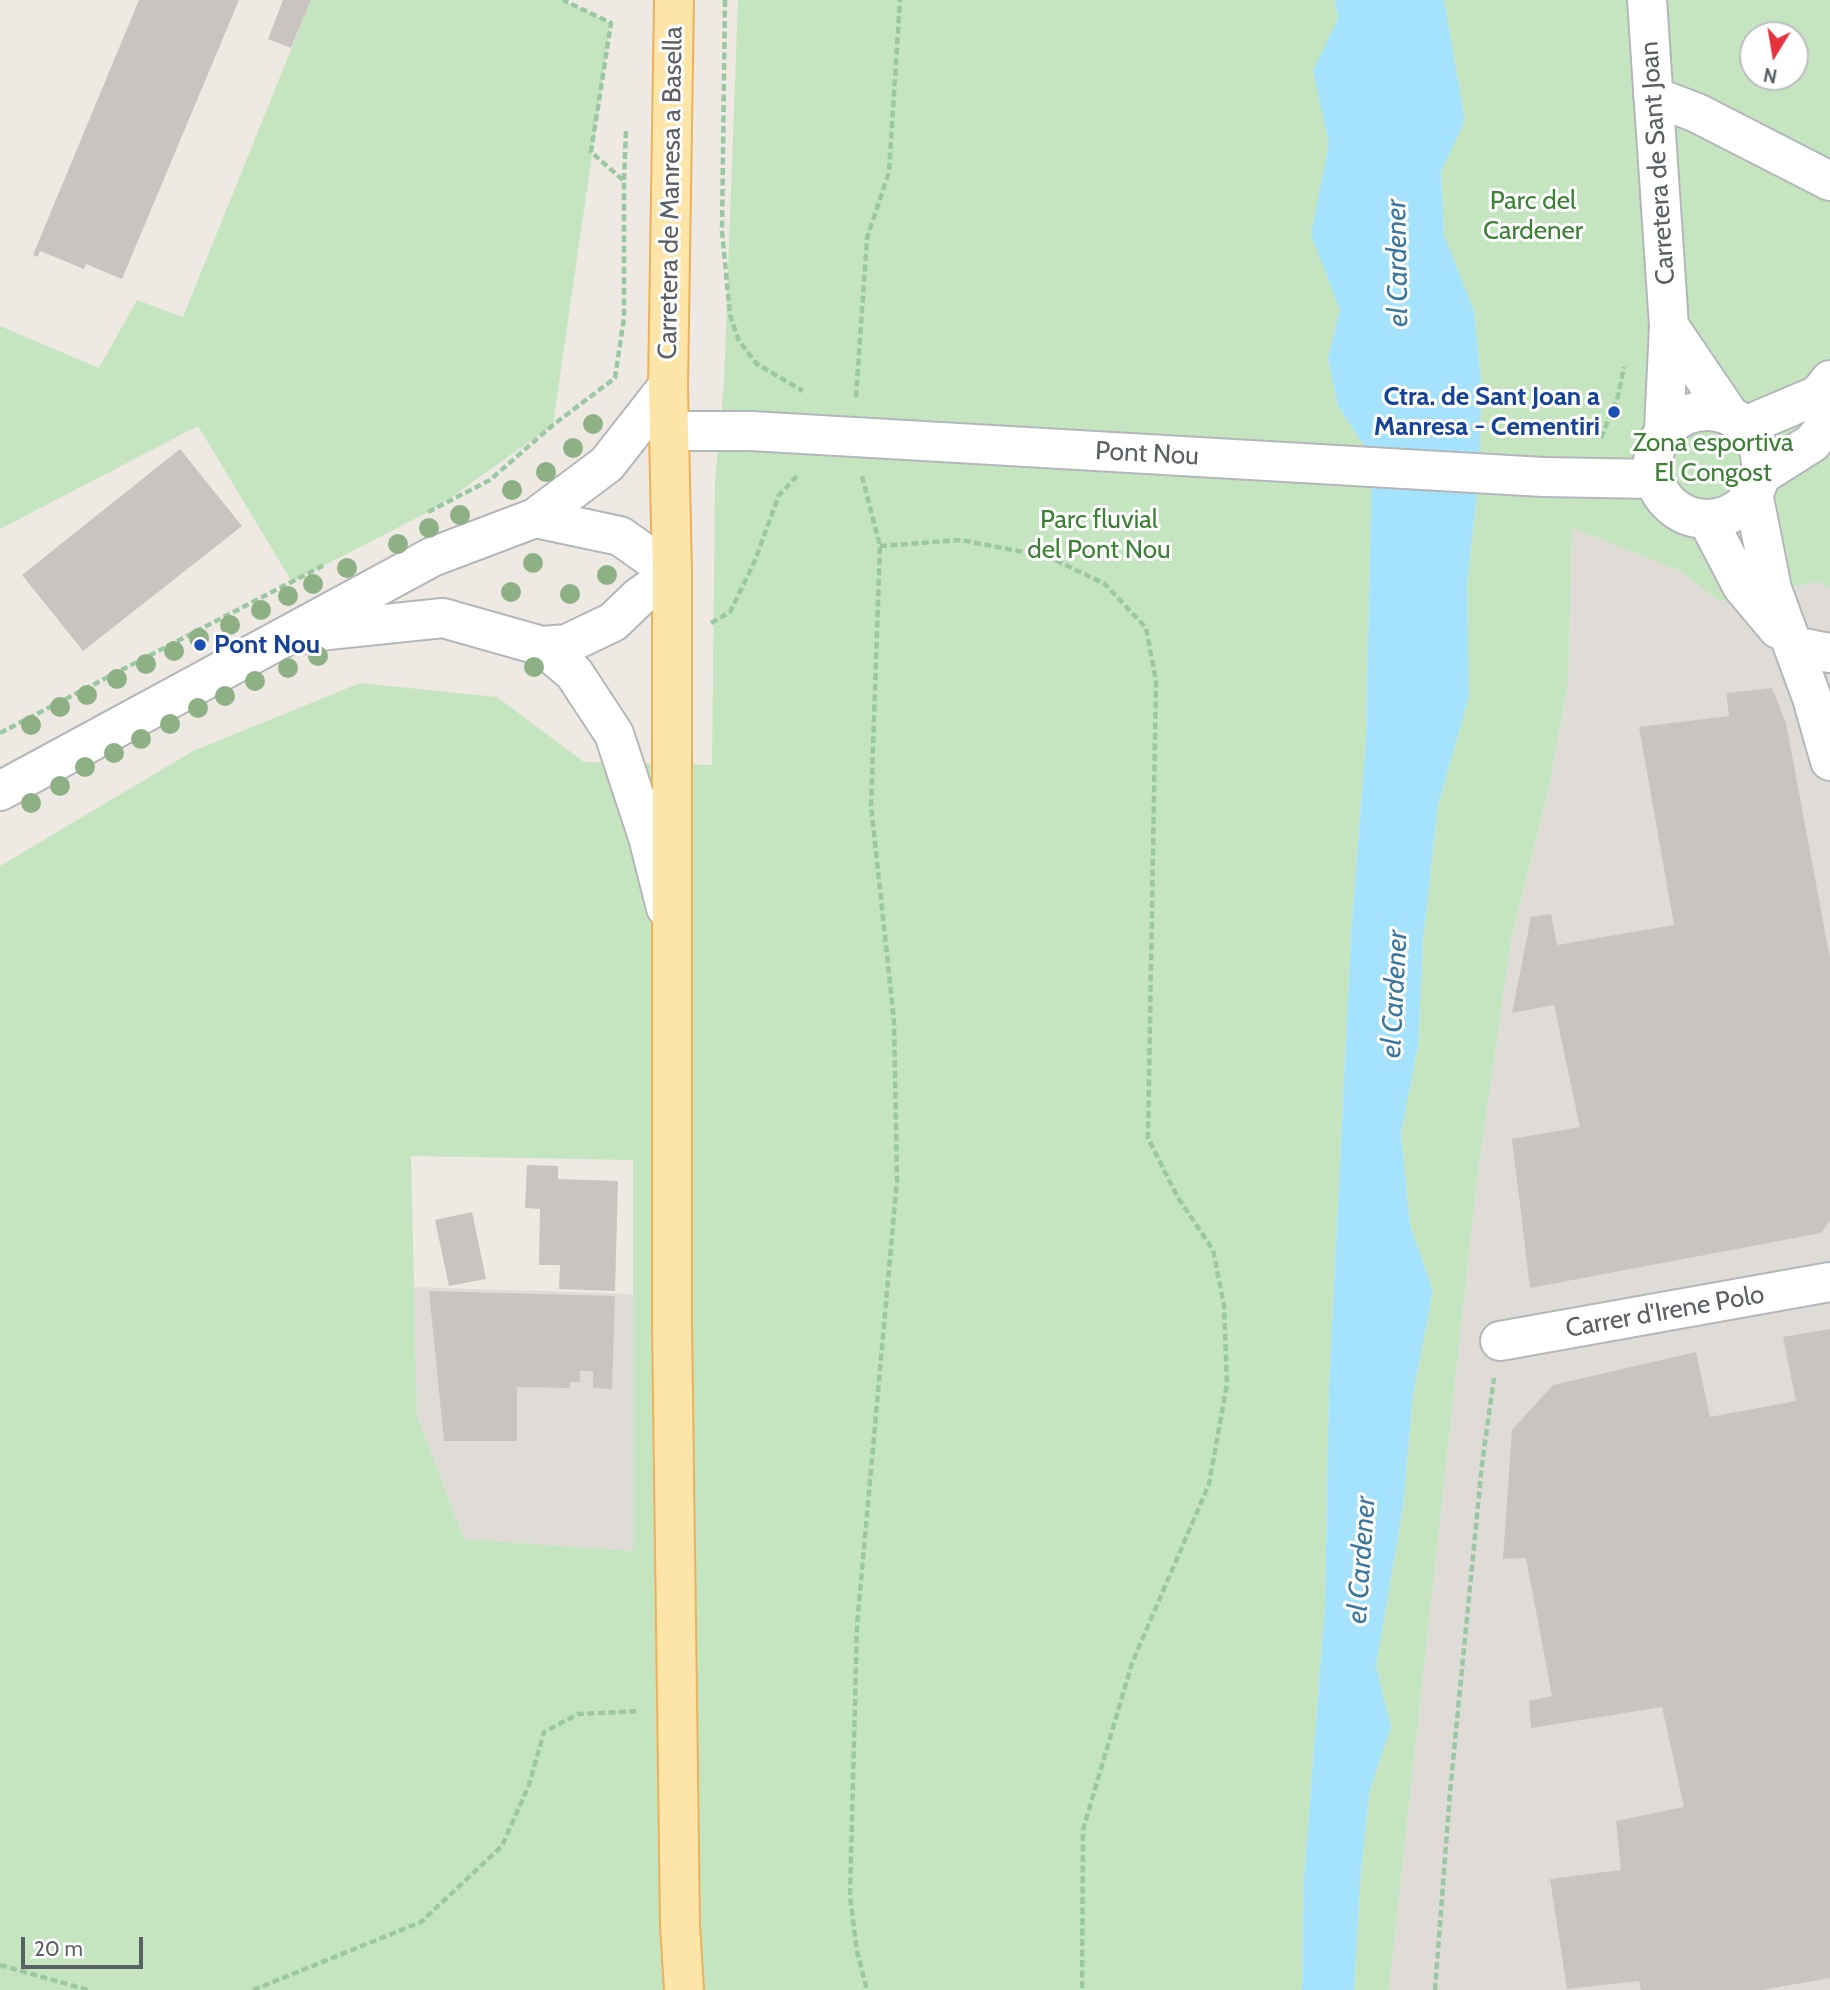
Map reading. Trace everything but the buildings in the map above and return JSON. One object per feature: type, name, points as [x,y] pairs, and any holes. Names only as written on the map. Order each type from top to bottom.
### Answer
[{"type":"main road","name":"Carretera de Manresa a Basella","points":[[674,0],[667,386],[673,629],[672,1322],[680,1925],[684,1990]]},
{"type":"street","name":"Carretera de Sant Joan","points":[[1647,0],[1669,326],[1664,430]]},
{"type":"street","points":[[1653,96],[1697,113],[1830,181]]},
{"type":"street","points":[[1669,326],[1738,421],[1756,441],[1759,450],[1756,485],[1772,589],[1812,698],[1830,761]]},
{"type":"street","points":[[1830,380],[1818,395],[1738,421],[1713,411],[1695,412],[1679,418],[1664,430],[1654,453],[1654,480],[1662,495],[1674,508],[1690,516],[1707,519],[1733,512],[1756,485],[1812,443],[1830,421]]},
{"type":"street","points":[[0,790],[432,557],[536,518],[607,464],[667,386]]},
{"type":"street","name":"Pont Nou","points":[[668,431],[751,431],[1542,477],[1654,480]]},
{"type":"street","points":[[272,643],[328,630],[443,618],[542,646],[567,644],[613,622],[639,597],[672,573],[620,536],[536,518]]},
{"type":"street","points":[[1707,519],[1742,586],[1793,646],[1830,653]]},
{"type":"street","points":[[542,646],[574,673],[614,734],[648,837],[672,933]]},
{"type":"street","name":"Carrer d'Irene Polo","points":[[1500,1341],[1830,1282]]},
{"type":"path","points":[[563,0],[611,23],[591,152],[624,181]]},
{"type":"path","points":[[725,0],[722,232],[730,315],[739,341],[757,364],[798,390],[810,393]]},
{"type":"path","points":[[856,405],[867,238],[889,172],[900,0]]},
{"type":"path","points":[[424,514],[490,480],[554,425],[615,378],[624,318],[626,131]]},
{"type":"path","points":[[861,469],[880,546],[871,805],[894,1021],[897,1180],[857,1626],[850,1896],[857,1951],[867,1990]]},
{"type":"path","points":[[673,629],[702,628],[730,612],[754,563],[779,495],[801,472]]},
{"type":"path","points":[[880,546],[961,540],[1049,557],[1105,584],[1146,628],[1156,681],[1148,1138],[1177,1196],[1213,1250],[1224,1305],[1227,1384],[1209,1484],[1132,1663],[1083,1830],[1082,1990]]},
{"type":"path","points":[[0,733],[328,563]]},
{"type":"path","points":[[1435,1990],[1450,1792],[1482,1464],[1500,1341]]},
{"type":"path","points":[[253,1990],[421,1922],[502,1846],[529,1784],[544,1732],[578,1714],[677,1709]]},
{"type":"path","points":[[0,1965],[88,1990]]},
{"type":"shaded area","points":[[1572,528],[1680,571],[1719,601],[1817,582],[1830,588],[1830,1990],[1389,1990],[1477,1180],[1511,941],[1549,788],[1568,682]]},
{"type":"shaded area","points":[[414,1287],[633,1294],[633,1551],[464,1539],[417,1415]]},
{"type":"green space","points":[[311,0],[563,0],[611,23],[553,425],[436,508],[292,582],[198,426],[0,529],[0,326],[99,368],[137,300],[183,317]]},
{"type":"green space","name":"Parc fluvial del Pont Nou","points":[[738,0],[1335,0],[1338,19],[1314,71],[1329,143],[1312,235],[1340,310],[1328,358],[1338,406],[1372,458],[1366,738],[1351,936],[1329,1388],[1325,1604],[1304,1877],[1302,1990],[0,1990],[0,866],[193,751],[360,683],[497,697],[584,762],[712,765],[715,481],[724,381]],"holes":[[[411,1156],[633,1160],[633,1551],[464,1539],[417,1415]]]},
{"type":"green space","points":[[1444,0],[1830,0],[1830,588],[1817,582],[1719,601],[1680,571],[1572,528],[1568,682],[1549,788],[1511,941],[1477,1180],[1389,1990],[1354,1990],[1361,1871],[1370,1789],[1391,1727],[1376,1666],[1403,1507],[1413,1394],[1433,1291],[1410,1225],[1401,1133],[1418,1046],[1423,942],[1438,805],[1469,697],[1467,584],[1480,467],[1481,378],[1474,311],[1444,235],[1441,172],[1465,120]]},
{"type":"water","name":"el Cardener","points":[[1335,0],[1444,0],[1465,120],[1441,172],[1444,235],[1474,311],[1481,378],[1480,467],[1467,584],[1469,697],[1438,805],[1423,942],[1418,1046],[1401,1133],[1410,1225],[1433,1291],[1413,1394],[1403,1507],[1376,1666],[1391,1727],[1370,1789],[1361,1871],[1354,1990],[1302,1990],[1304,1877],[1325,1604],[1329,1388],[1351,936],[1366,738],[1372,458],[1338,406],[1328,358],[1340,310],[1311,235],[1329,143],[1313,71],[1338,19]]},
{"type":"place","name":"Ctra. de Sant Joan a Manresa - Cementiri","points":[[1614,412]]},
{"type":"place","name":"Pont Nou","points":[[200,645]]},
{"type":"park label","name":"Parc del Cardener","points":[[1533,216]]},
{"type":"park label","name":"Zona esportiva El Congost","points":[[1713,458]]}]
